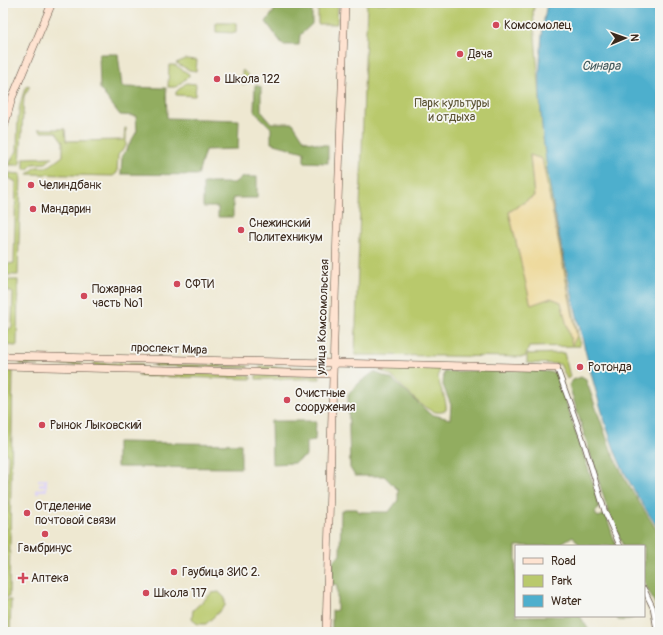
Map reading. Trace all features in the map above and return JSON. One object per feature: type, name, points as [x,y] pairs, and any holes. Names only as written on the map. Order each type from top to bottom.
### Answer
[{"type":"street","points":[[3,131],[12,98],[52,3]]},
{"type":"street","name":"улица Комсомольская","points":[[326,632],[345,3]]},
{"type":"street","name":"проспект Мира","points":[[3,356],[254,363],[557,368]]},
{"type":"street","points":[[88,358],[88,367]]},
{"type":"street","points":[[150,359],[150,369]]},
{"type":"street","points":[[254,363],[254,372]]},
{"type":"street","name":"проспект Мира","points":[[3,366],[333,374]]},
{"type":"street","points":[[557,368],[582,437],[605,512],[620,545]]},
{"type":"street","points":[[645,591],[653,608],[657,632]]},
{"type":"shaded area","points":[[38,479],[47,479],[47,491],[39,491],[39,494],[36,494],[36,489],[45,488],[45,486],[39,486],[39,483],[44,483],[44,481],[38,481]]},
{"type":"green space","points":[[312,3],[312,24],[300,35],[299,45],[283,45],[266,22],[276,8]]},
{"type":"green space","points":[[318,3],[338,3],[337,24],[318,24]]},
{"type":"green space","name":"Парк культуры и отдыха","points":[[367,3],[535,3],[533,12],[544,147],[554,213],[580,346],[529,347],[525,357],[355,355]],"holes":[[[530,155],[542,159],[577,336],[572,344],[561,302],[551,298],[531,304],[509,212],[534,196]]]},
{"type":"green space","points":[[216,23],[236,23],[236,33],[216,32]]},
{"type":"green space","points":[[99,54],[118,54],[122,87],[166,88],[167,118],[239,120],[238,149],[205,150],[198,175],[121,174],[122,157],[137,131],[136,116],[120,115],[100,89]]},
{"type":"green space","points":[[186,59],[197,60],[196,71],[189,70],[176,63]]},
{"type":"green space","points":[[169,65],[175,65],[189,74],[189,76],[176,87],[168,87]]},
{"type":"green space","points":[[243,70],[252,80],[243,85],[242,71]]},
{"type":"green space","points":[[186,83],[196,84],[195,96],[176,95],[176,92]]},
{"type":"green space","points":[[27,85],[30,86],[24,96],[20,165],[9,165],[14,154],[17,152],[19,109],[23,93]]},
{"type":"green space","points":[[255,85],[261,87],[261,111],[271,123],[293,123],[304,140],[322,145],[328,145],[328,163],[304,162],[304,152],[271,143],[271,128],[254,111]]},
{"type":"green space","points":[[125,128],[126,146],[118,155],[117,173],[113,176],[28,174],[36,167],[48,167],[63,156],[63,142],[56,132],[42,132],[38,129],[65,129],[66,141],[124,140]]},
{"type":"green space","points":[[53,157],[46,163],[33,164],[28,169],[24,169],[24,158]]},
{"type":"green space","points":[[9,173],[21,174],[18,275],[8,275],[5,269],[8,264],[14,263],[16,182],[9,178]]},
{"type":"green space","points":[[242,177],[257,177],[257,198],[233,198],[233,217],[218,217],[218,207],[203,207],[203,183],[234,183]]},
{"type":"green space","points":[[9,280],[18,280],[17,346],[4,345],[6,331],[12,327],[13,293],[7,290],[6,282]]},
{"type":"green space","points":[[564,353],[570,377],[567,379],[560,364],[527,363],[527,354]]},
{"type":"green space","points":[[20,362],[82,363],[81,365],[20,364]]},
{"type":"green space","points":[[94,363],[142,364],[142,366],[94,366]]},
{"type":"green space","points":[[154,364],[248,366],[248,368],[154,366]]},
{"type":"green space","points":[[260,366],[321,368],[321,370],[260,369]]},
{"type":"green space","points":[[442,366],[438,377],[445,398],[446,410],[440,412],[432,411],[425,407],[391,376],[371,367]]},
{"type":"green space","points":[[13,368],[9,597],[3,598],[5,539],[3,533],[5,533],[6,518],[3,516],[7,513],[8,455],[3,452],[3,373],[8,369]]},
{"type":"green space","points":[[529,369],[556,373],[593,483],[599,507],[595,513],[598,517],[606,514],[616,545],[579,545],[573,536],[559,545],[515,545],[515,617],[581,617],[590,632],[332,632],[332,611],[337,610],[337,585],[332,584],[333,561],[340,555],[341,511],[345,509],[357,509],[359,512],[389,512],[398,500],[398,490],[384,476],[355,476],[350,468],[348,395],[359,383],[374,372],[393,380],[430,414],[450,419],[451,405],[443,385],[444,372]]},
{"type":"green space","points":[[142,372],[249,375],[252,379],[138,376]]},
{"type":"green space","points":[[256,375],[320,376],[320,379],[256,379]]},
{"type":"green space","points":[[581,377],[586,380],[611,450],[627,483],[660,535],[660,632],[655,604],[645,584],[645,545],[623,545],[608,511],[569,385],[573,380]]},
{"type":"green space","points":[[271,421],[316,421],[315,440],[306,442],[306,456],[294,463],[272,464]]},
{"type":"green space","points":[[117,442],[241,444],[241,468],[117,467]]},
{"type":"green space","points":[[219,592],[225,598],[225,606],[206,624],[197,624],[192,618],[193,610],[212,593]]},
{"type":"green space","points":[[3,600],[11,600],[10,632],[6,632],[6,613],[3,612]]},
{"type":"green space","points":[[616,617],[634,617],[630,619],[618,620]]},
{"type":"sand","points":[[530,155],[542,159],[577,336],[572,345],[561,302],[551,298],[531,305],[509,212],[534,196]]},
{"type":"water","name":"Синара","points":[[547,3],[660,3],[660,531],[628,479],[613,446],[589,366],[562,251],[549,180],[541,109],[540,74],[542,38]]},
{"type":"place","name":"Комсомолец","points":[[496,25]]},
{"type":"place","name":"Дача","points":[[460,54]]},
{"type":"place","name":"Школа 122","points":[[217,79]]},
{"type":"place","name":"Челиндбанк","points":[[31,185]]},
{"type":"place","name":"Мандарин","points":[[33,209]]},
{"type":"place","name":"Снежинский Политехникум","points":[[241,230]]},
{"type":"place","name":"СФТИ","points":[[177,284]]},
{"type":"place","name":"Пожарная часть №1","points":[[84,296]]},
{"type":"place","name":"Ротонда","points":[[580,367]]},
{"type":"place","name":"Очистные сооружения","points":[[287,400]]},
{"type":"place","name":"Рынок Лыковский","points":[[42,425]]},
{"type":"place","name":"Отделение почтовой связи","points":[[27,513]]},
{"type":"place","name":"Гамбринус","points":[[45,534]]},
{"type":"place","name":"Гаубица ЗИС 2.","points":[[174,572]]},
{"type":"place","name":"Аптека","points":[[23,578]]},
{"type":"place","name":"Школа 117","points":[[146,593]]}]
